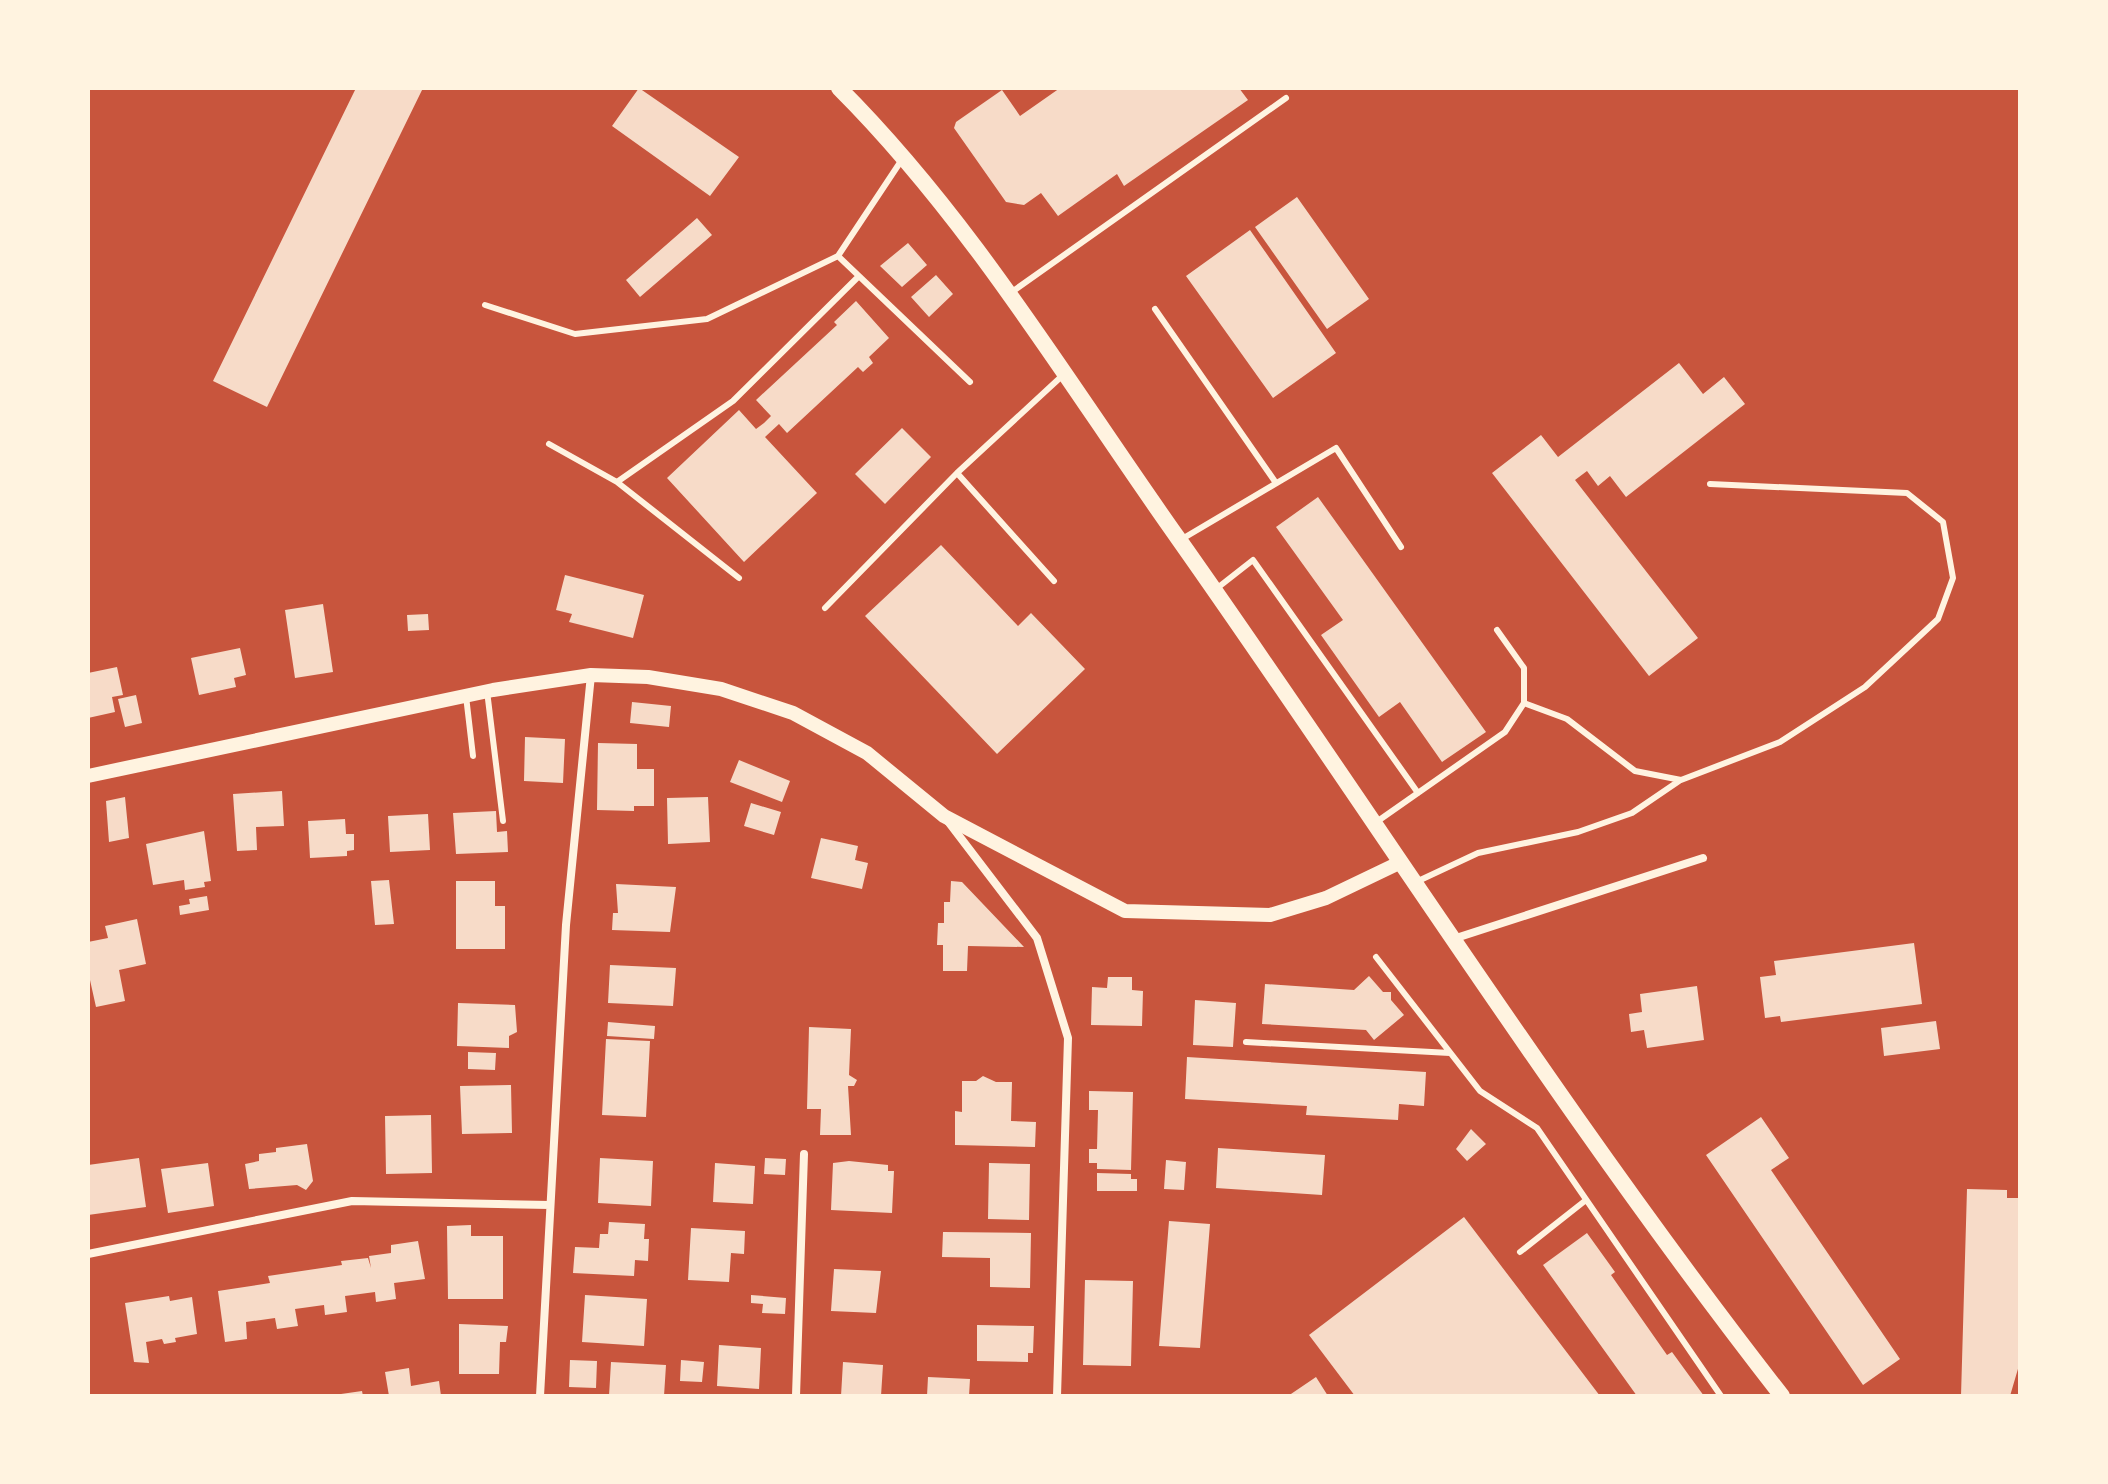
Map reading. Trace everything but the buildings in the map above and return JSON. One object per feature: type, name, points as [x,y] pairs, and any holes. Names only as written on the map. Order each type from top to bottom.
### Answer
[{"type":"main road","points":[[839,88],[903,158],[1009,294],[1215,590],[1372,825],[1676,1260],[1782,1396]]},
{"type":"street","points":[[540,1396],[566,925],[591,675]]},
{"type":"street","points":[[88,776],[487,691],[591,675],[648,677],[721,689],[793,713],[867,753],[944,816],[1125,911],[1270,915],[1326,898],[1399,863]]},
{"type":"street","points":[[944,816],[1037,938],[1068,1038],[1057,1396]]},
{"type":"street","points":[[1452,939],[1703,858]]},
{"type":"street","points":[[796,1396],[804,1154]]},
{"type":"street","points":[[88,1254],[352,1201],[550,1205]]},
{"type":"lane","points":[[1009,294],[1286,98]]},
{"type":"lane","points":[[485,305],[575,334],[707,319],[838,256],[903,158]]},
{"type":"lane","points":[[838,256],[970,382]]},
{"type":"lane","points":[[617,482],[733,401],[859,276]]},
{"type":"lane","points":[[1155,309],[1276,483]]},
{"type":"lane","points":[[825,608],[957,473],[1065,374]]},
{"type":"lane","points":[[549,444],[617,482],[739,578]]},
{"type":"lane","points":[[1179,541],[1336,448],[1401,547]]},
{"type":"lane","points":[[957,473],[1054,581]]},
{"type":"lane","points":[[1413,884],[1478,853],[1578,832],[1632,813],[1681,780],[1780,742],[1865,687],[1938,619],[1953,578],[1943,522],[1907,493],[1710,484]]},
{"type":"lane","points":[[1215,590],[1253,560],[1418,793]]},
{"type":"lane","points":[[1372,825],[1505,732],[1524,703],[1524,668],[1497,630]]},
{"type":"lane","points":[[487,691],[503,821]]},
{"type":"lane","points":[[466,696],[473,756]]},
{"type":"lane","points":[[1524,703],[1567,719],[1635,771],[1681,780]]},
{"type":"lane","points":[[1376,957],[1480,1091],[1537,1128],[1721,1396]]},
{"type":"lane","points":[[1246,1042],[1450,1053]]},
{"type":"lane","points":[[1520,1252],[1586,1200]]}]
